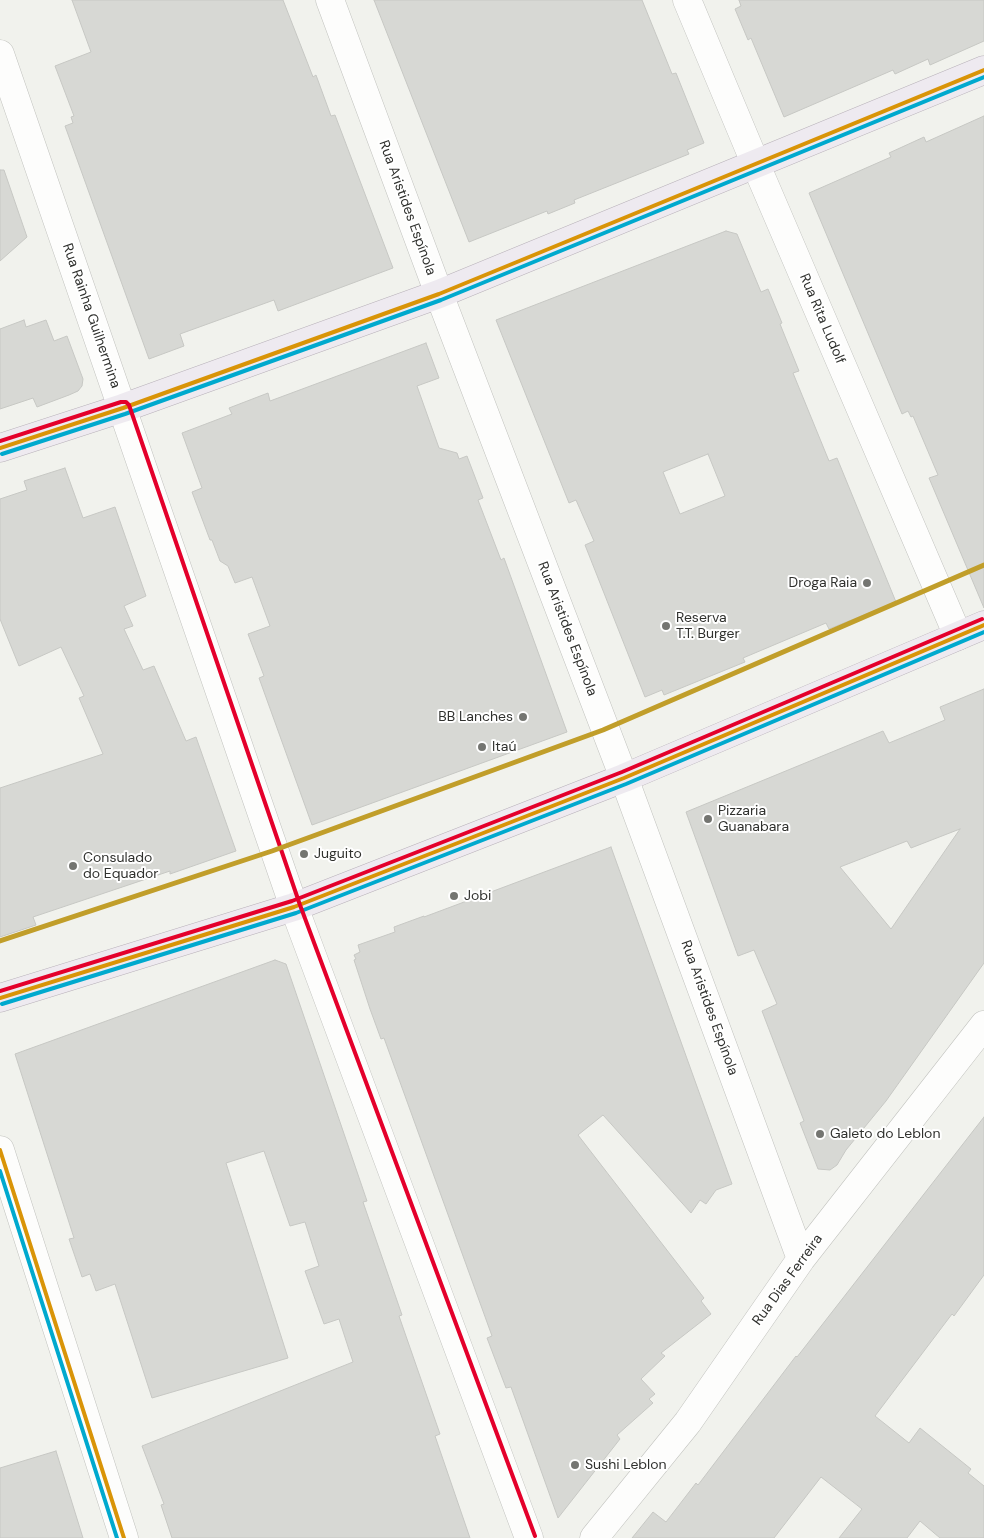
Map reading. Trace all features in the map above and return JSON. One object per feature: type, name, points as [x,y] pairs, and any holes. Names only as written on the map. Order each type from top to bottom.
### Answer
[{"type":"main road","points":[[0,448],[123,408],[439,294],[984,70]]},
{"type":"main road","points":[[0,998],[294,907],[624,778],[984,625]]},
{"type":"street","name":"Rua Aristides Espínola","points":[[330,0],[439,294],[624,778],[801,1259]]},
{"type":"street","name":"Rua Rita Ludolf","points":[[687,0],[958,636]]},
{"type":"street","name":"Rua Rainha Guilhermina","points":[[0,54],[294,907],[529,1538]]},
{"type":"street","name":"Rua Dias Ferreira","points":[[594,1538],[688,1422],[801,1259],[984,1025]]},
{"type":"street","points":[[0,1150],[124,1538]]},
{"type":"building","points":[[72,0],[283,0],[313,77],[316,75],[331,116],[335,115],[393,268],[278,311],[274,300],[180,334],[184,346],[149,359],[65,126],[73,123],[71,117],[74,116],[55,66],[91,52]]},
{"type":"building","points":[[374,0],[642,0],[672,74],[676,73],[704,143],[687,150],[689,154],[574,200],[575,203],[548,214],[547,211],[469,242]]},
{"type":"building","points":[[739,0],[984,0],[984,41],[930,65],[928,59],[895,74],[893,70],[784,117],[751,38],[748,40],[735,9],[741,6]]},
{"type":"building","points":[[984,116],[984,608],[929,478],[938,475],[913,416],[911,417],[908,411],[902,414],[809,193],[891,157],[889,153],[924,137],[926,142]]},
{"type":"building","points":[[0,170],[4,170],[27,237],[0,261]]},
{"type":"building","points":[[726,231],[737,234],[761,292],[768,289],[799,371],[793,373],[829,461],[837,458],[896,602],[829,629],[826,623],[743,658],[745,662],[664,695],[662,690],[645,697],[585,545],[594,541],[576,500],[569,503],[496,320]],"holes":[[[708,454],[725,496],[680,514],[663,472]]]},
{"type":"building","points":[[24,320],[26,327],[46,320],[54,341],[67,336],[83,379],[82,386],[78,391],[37,407],[33,398],[0,409],[0,329]]},
{"type":"building","points":[[426,343],[439,378],[417,386],[439,448],[457,453],[459,459],[467,456],[483,498],[478,500],[501,560],[504,558],[567,732],[312,825],[259,678],[264,676],[248,634],[270,626],[252,577],[235,583],[228,566],[220,561],[212,540],[210,540],[192,492],[202,488],[182,433],[232,414],[229,408],[268,393],[270,401]]},
{"type":"building","points":[[65,468],[83,518],[115,507],[146,596],[124,606],[133,626],[124,629],[143,670],[154,666],[186,741],[196,737],[236,851],[33,917],[36,925],[0,937],[0,788],[103,754],[79,698],[84,696],[61,647],[19,666],[0,619],[0,499],[27,490],[24,481]]},
{"type":"building","points":[[984,689],[984,963],[886,1101],[846,1150],[837,1165],[830,1170],[818,1169],[800,1123],[804,1121],[762,1011],[777,1004],[754,950],[738,956],[686,812],[883,731],[889,743],[945,720],[940,707]],"holes":[[[960,829],[891,929],[840,867],[907,841],[911,848]]]},
{"type":"building","points":[[611,847],[732,1184],[716,1190],[706,1204],[700,1200],[691,1213],[603,1115],[578,1135],[704,1298],[701,1301],[711,1314],[661,1353],[665,1356],[641,1379],[655,1394],[649,1399],[653,1403],[617,1435],[620,1439],[558,1518],[511,1387],[506,1388],[487,1338],[492,1336],[384,1038],[381,1039],[370,1009],[354,955],[360,952],[358,945],[395,932],[394,927]]},
{"type":"building","points":[[275,960],[286,964],[367,1201],[363,1202],[402,1315],[399,1316],[440,1434],[435,1436],[470,1538],[172,1538],[161,1505],[164,1504],[142,1446],[353,1362],[339,1319],[324,1324],[305,1271],[319,1266],[305,1222],[290,1226],[264,1151],[226,1163],[288,1358],[152,1398],[115,1284],[96,1291],[90,1274],[82,1277],[69,1239],[74,1238],[15,1054]]},
{"type":"building","points":[[984,1117],[984,1275],[875,1416],[909,1443],[920,1428],[971,1469],[968,1473],[984,1486],[984,1538],[940,1538],[920,1521],[907,1538],[839,1538],[862,1509],[821,1477],[774,1538],[632,1538],[653,1512],[666,1522],[696,1483],[698,1485],[796,1356]]},
{"type":"building","points":[[56,1451],[83,1538],[0,1538],[0,1468]]},
{"type":"transit line","points":[[0,448],[123,408],[439,294],[984,70]]},
{"type":"transit line","points":[[2,454],[125,414],[441,300],[984,77]]},
{"type":"transit line","points":[[0,441],[121,402],[126,402],[129,405],[300,905],[535,1536]]},
{"type":"transit line","points":[[0,941],[272,851],[603,730],[984,565]]},
{"type":"transit line","points":[[0,991],[292,901],[622,772],[982,619]]},
{"type":"transit line","points":[[0,998],[294,907],[624,778],[984,625]]},
{"type":"transit line","points":[[2,1004],[296,913],[626,784],[984,632]]},
{"type":"transit line","points":[[0,1150],[124,1538]]},
{"type":"transit line","points":[[0,1171],[117,1538]]},
{"type":"place","name":"Droga Raia","points":[[867,583]]},
{"type":"place","name":"Reserva T.T. Burger","points":[[666,626]]},
{"type":"place","name":"BB Lanches","points":[[523,717]]},
{"type":"place","name":"Itaú","points":[[482,747]]},
{"type":"place","name":"Pizzaria Guanabara","points":[[708,819]]},
{"type":"place","name":"Juguito","points":[[304,854]]},
{"type":"place","name":"Consulado do Equador","points":[[73,866]]},
{"type":"place","name":"Jobi","points":[[454,896]]},
{"type":"place","name":"Galeto do Leblon","points":[[820,1134]]},
{"type":"place","name":"Sushi Leblon","points":[[575,1465]]}]
